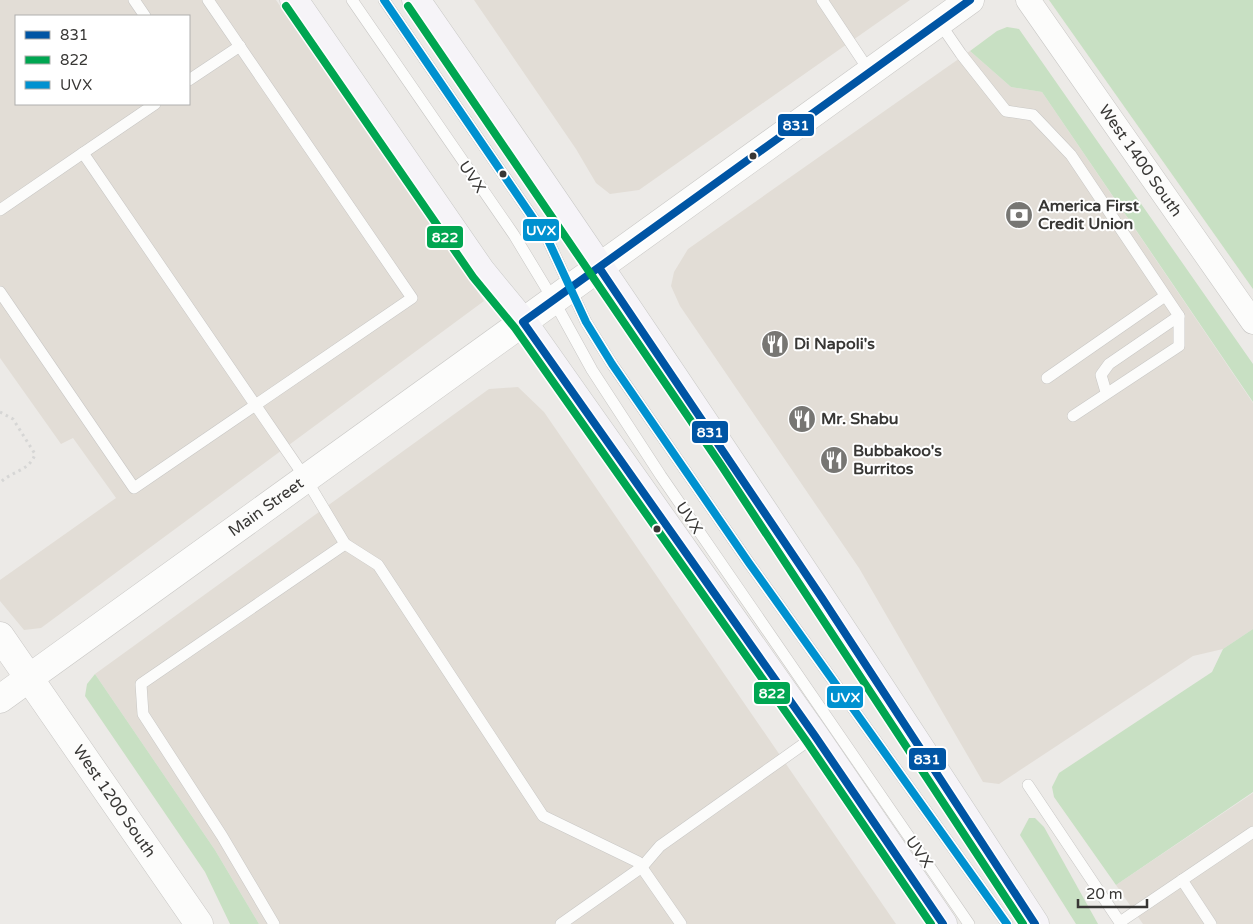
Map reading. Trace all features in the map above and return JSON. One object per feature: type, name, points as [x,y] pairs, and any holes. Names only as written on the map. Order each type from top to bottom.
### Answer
[{"type":"main road","points":[[294,0],[481,271],[523,322],[815,736],[943,924]]},
{"type":"main road","points":[[416,0],[558,204],[822,598],[1035,924]]},
{"type":"street","name":"Main Street","points":[[0,699],[562,294],[600,269],[970,0]]},
{"type":"street","name":"West 1400 South","points":[[1028,0],[1253,322]]},
{"type":"street","name":"West 1200 South","points":[[0,636],[199,924]]},
{"type":"lane","points":[[134,0],[144,15]]},
{"type":"lane","points":[[0,292],[134,488],[412,298],[208,0]]},
{"type":"lane","name":"UVX","points":[[352,0],[514,236],[586,322],[612,364],[755,571],[1007,924]]},
{"type":"lane","name":"UVX","points":[[384,0],[548,240],[562,294],[592,370],[661,476],[969,924]]},
{"type":"lane","points":[[822,0],[870,72]]},
{"type":"lane","points":[[939,22],[961,54],[1006,111],[1033,115],[1071,155],[1180,316],[1179,346],[1124,384],[1106,392],[1072,416]]},
{"type":"lane","points":[[190,79],[240,46]]},
{"type":"lane","points":[[0,210],[154,105]]},
{"type":"lane","points":[[83,152],[306,479],[345,544],[378,565],[543,816],[638,862],[681,924]]},
{"type":"lane","points":[[1047,378],[1166,296]]},
{"type":"lane","points":[[1106,392],[1101,375],[1109,364],[1180,316]]},
{"type":"lane","points":[[274,924],[222,836],[143,714],[141,684],[345,544]]},
{"type":"lane","points":[[561,924],[642,867],[660,846],[815,736]]},
{"type":"lane","points":[[1028,785],[1121,923],[1253,832]]},
{"type":"lane","points":[[1182,880],[1211,924]]},
{"type":"path","points":[[0,412],[13,419],[35,454],[26,467],[7,476],[0,482]]},
{"type":"shaded area","points":[[0,0],[276,0],[484,301],[41,628],[24,630],[0,601],[0,580],[116,498],[73,438],[61,444],[0,358]]},
{"type":"shaded area","points":[[474,0],[910,0],[639,190],[610,194],[596,183],[576,149]]},
{"type":"shaded area","points":[[970,51],[1011,87],[1042,92],[1253,403],[1253,629],[1223,649],[1193,656],[999,784],[983,782],[859,568],[680,306],[671,286],[674,272],[688,249]]},
{"type":"shaded area","points":[[518,387],[544,412],[896,924],[259,924],[215,850],[95,674],[489,389]]},
{"type":"shaded area","points":[[1253,793],[1253,924],[1143,924],[1116,885]]},
{"type":"green space","points":[[1049,0],[1253,0],[1253,289]]},
{"type":"green space","points":[[1007,27],[1019,29],[1253,364],[1253,402],[1042,92],[1011,87],[970,51],[997,31]]},
{"type":"green space","points":[[1253,629],[1253,792],[1116,885],[1054,797],[1052,787],[1059,773],[1212,672],[1223,649]]},
{"type":"green space","points":[[95,674],[215,850],[259,924],[230,924],[205,872],[85,696],[87,684]]},
{"type":"green space","points":[[1029,818],[1035,818],[1044,827],[1098,924],[1076,924],[1020,835]]},
{"type":"transit line","name":"UVX","points":[[384,0],[548,240],[586,322],[612,364],[749,563],[1007,924]]},
{"type":"transit line","name":"831","points":[[943,924],[815,736],[523,322],[970,0]]},
{"type":"transit line","name":"822","points":[[286,6],[473,277],[515,328],[807,742],[931,924]]},
{"type":"transit line","name":"822","points":[[408,6],[721,465],[1023,924]]},
{"type":"transit line","name":"831","points":[[600,269],[822,598],[1035,924]]},
{"type":"place","name":"America First Credit Union","points":[[1019,215]]},
{"type":"place","name":"Di Napoli's","points":[[775,344]]},
{"type":"place","name":"Mr. Shabu","points":[[802,419]]},
{"type":"place","name":"Bubbakoo's Burritos","points":[[834,460]]}]
